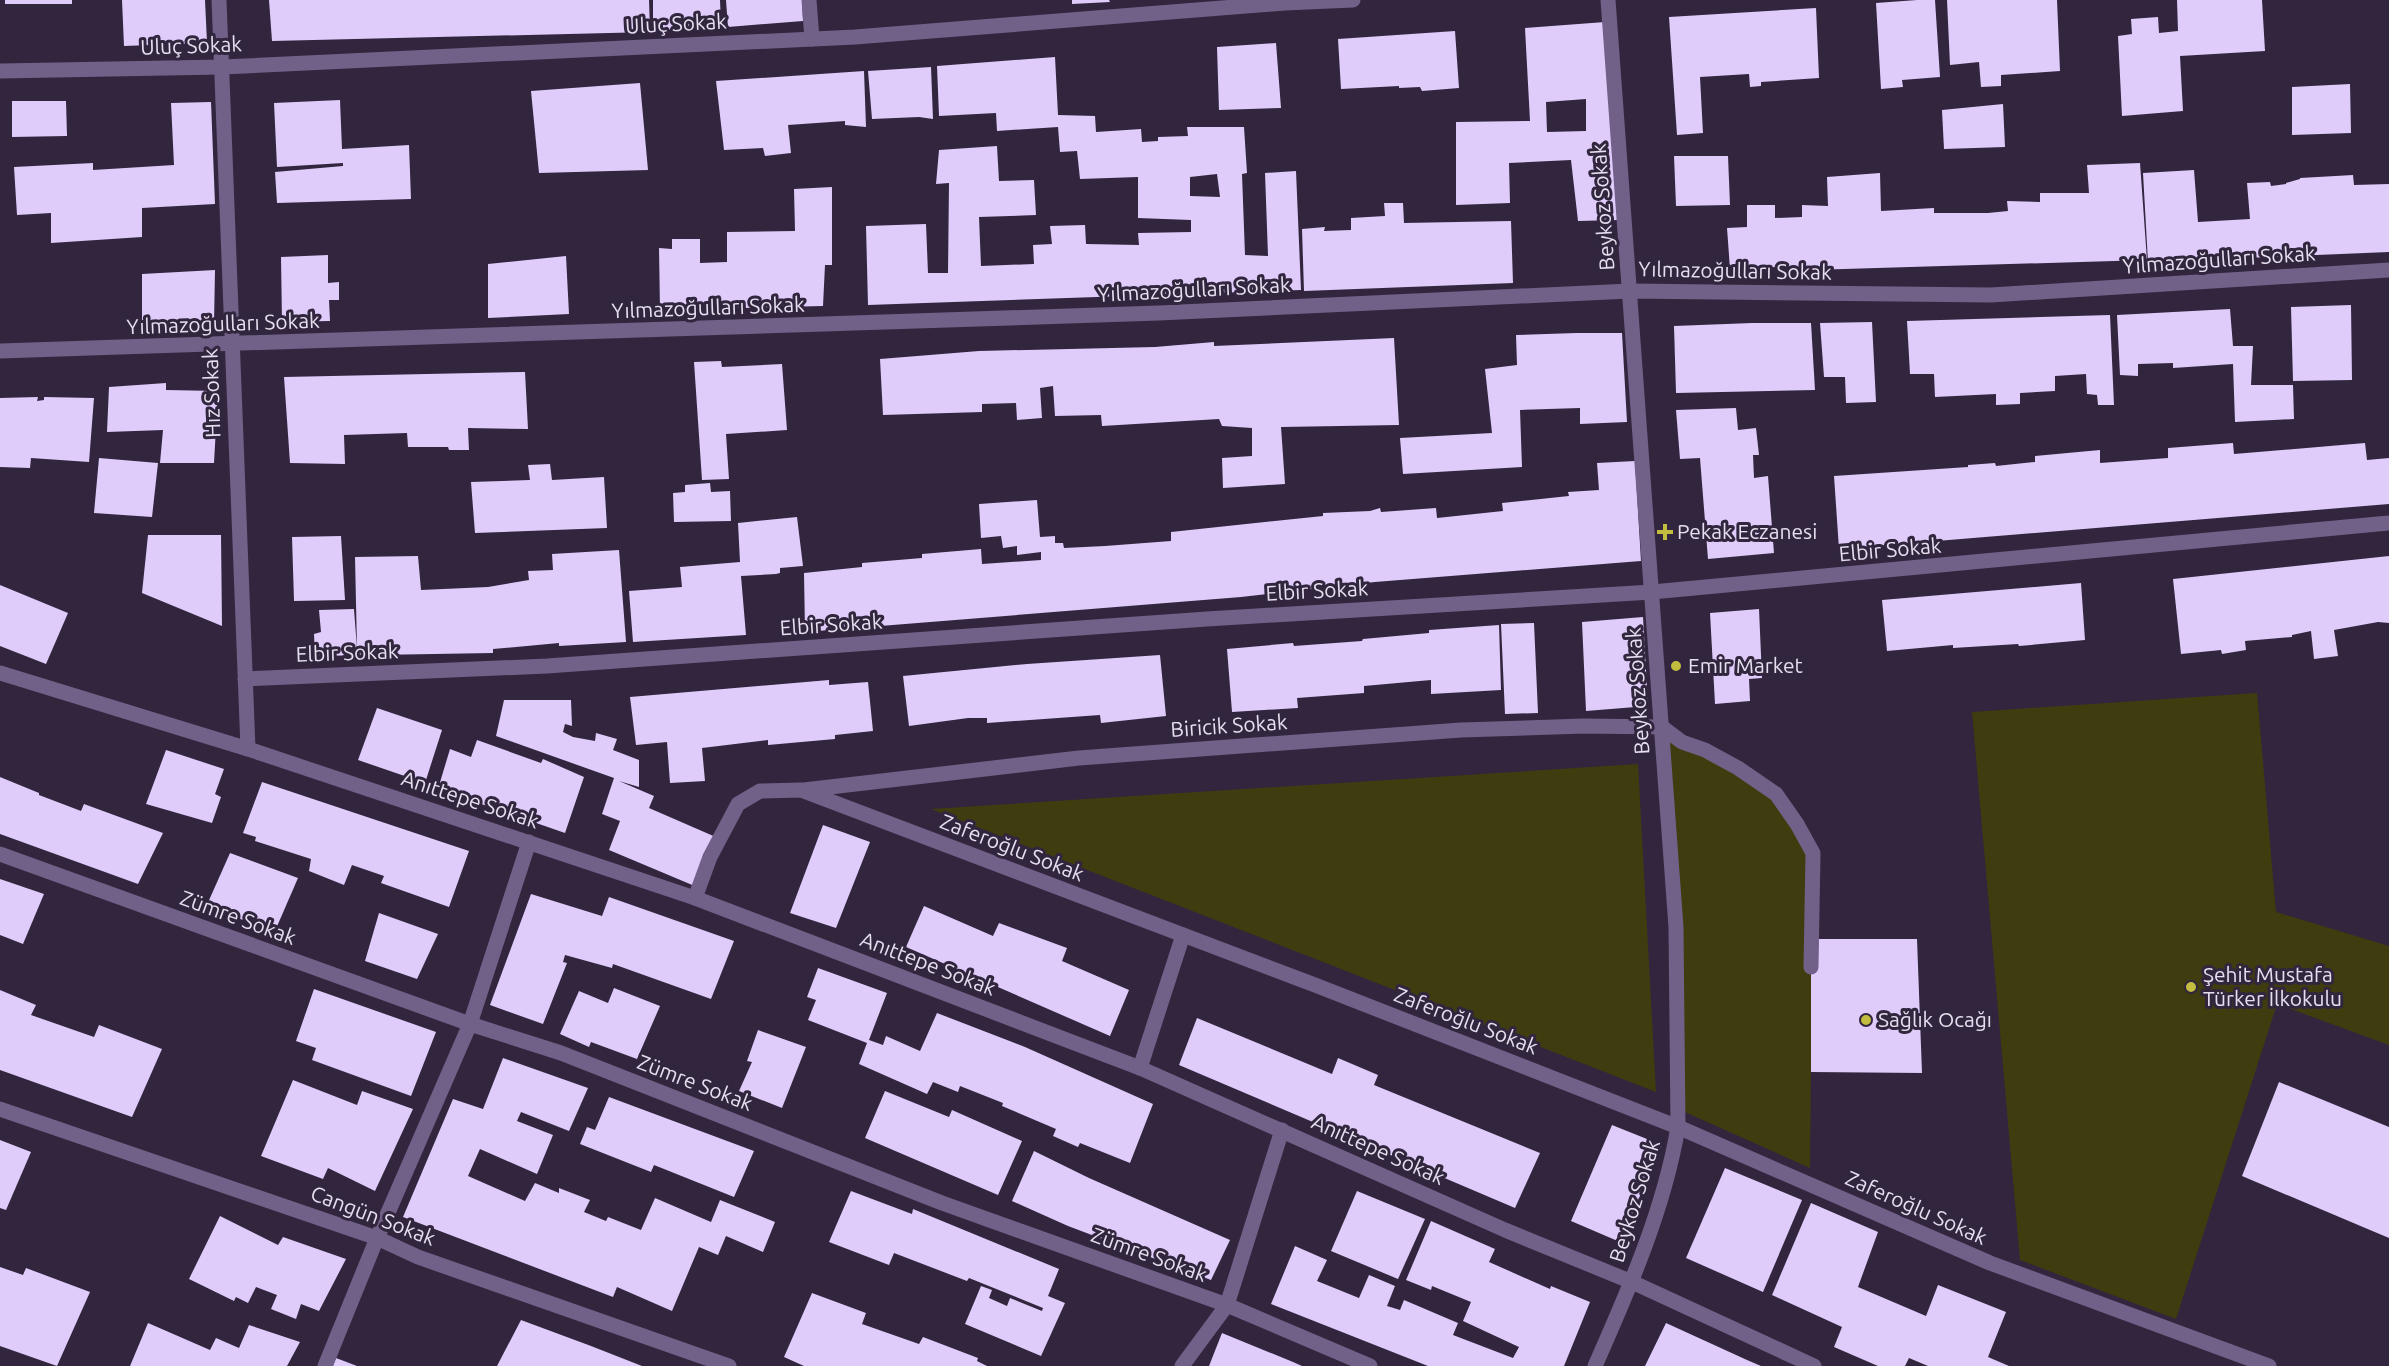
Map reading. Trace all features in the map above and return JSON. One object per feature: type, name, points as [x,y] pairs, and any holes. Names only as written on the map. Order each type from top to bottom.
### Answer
[{"type":"street","name":"Hız Sokak","points":[[219,0],[248,748]]},
{"type":"street","points":[[809,0],[812,39]]},
{"type":"street","name":"Uluç Sokak","points":[[0,71],[222,67],[812,39],[1353,0]]},
{"type":"street","name":"Beykoz Sokak","points":[[1595,1366],[1632,1282],[1673,1159],[1678,1127],[1676,927],[1608,0]]},
{"type":"street","name":"Yılmazoğulları Sokak","points":[[0,351],[1158,313],[1630,291],[1991,295],[2389,270]]},
{"type":"street","name":"Elbir Sokak","points":[[245,679],[546,666],[1207,618],[1653,592],[2389,523]]},
{"type":"street","name":"Anıttepe Sokak","points":[[0,673],[248,748],[695,898],[1140,1068],[1505,1230],[1632,1282],[1814,1366]]},
{"type":"street","name":"Biricik Sokak","points":[[801,790],[1079,758],[1437,732],[1584,726],[1662,728]]},
{"type":"street","points":[[1662,728],[1682,742],[1705,750],[1738,768],[1776,794],[1797,824],[1813,853],[1811,968]]},
{"type":"street","name":"Zaferoğlu Sokak","points":[[695,898],[710,857],[738,804],[760,791],[801,790],[1678,1127],[1990,1263],[2269,1366]]},
{"type":"street","points":[[325,1366],[377,1238],[470,1024],[529,842]]},
{"type":"street","name":"Zümre Sokak","points":[[0,854],[470,1024],[561,1053],[942,1203],[1227,1305],[1370,1366]]},
{"type":"street","points":[[1140,1068],[1183,935]]},
{"type":"street","name":"Cangün Sokak","points":[[0,1108],[377,1238],[418,1257],[729,1366]]},
{"type":"street","points":[[1182,1366],[1227,1305],[1282,1130]]},
{"type":"shaded area","name":"Şehit Mustafa Türker İlkokulu","points":[[2257,693],[2276,912],[2389,946],[2389,1045],[2277,1004],[2176,1319],[2020,1260],[1972,712]]},
{"type":"shaded area","points":[[1662,728],[1776,794],[1813,853],[1810,1168],[1678,1109]]},
{"type":"shaded area","points":[[1638,764],[1656,1092],[931,809]]},
{"type":"building","points":[[5,0],[72,0],[72,4],[5,4]]},
{"type":"building","points":[[122,0],[205,0],[207,43],[124,46]]},
{"type":"building","points":[[269,0],[649,0],[650,32],[272,41]]},
{"type":"building","points":[[653,0],[720,0],[721,26],[653,31]]},
{"type":"building","points":[[726,0],[802,0],[803,21],[728,27]]},
{"type":"building","points":[[1072,0],[1109,0],[1110,2],[1072,4]]},
{"type":"building","points":[[1935,0],[1940,77],[1902,80],[1903,87],[1881,89],[1876,3]]},
{"type":"building","points":[[1947,0],[2057,0],[2060,71],[2001,75],[2001,86],[1981,87],[1979,62],[1950,65]]},
{"type":"building","points":[[2177,0],[2262,0],[2265,51],[2180,56],[2183,111],[2122,116],[2118,36],[2132,34],[2131,19],[2158,17],[2159,33],[2178,31]]},
{"type":"building","points":[[1816,8],[1819,78],[1761,82],[1761,86],[1750,87],[1749,74],[1700,77],[1703,133],[1677,135],[1669,17]]},
{"type":"building","points":[[1605,22],[1618,220],[1578,221],[1571,160],[1509,163],[1510,203],[1456,205],[1456,122],[1530,121],[1525,28]],"holes":[[[1586,99],[1586,131],[1547,132],[1546,102]]]},
{"type":"building","points":[[1455,31],[1459,88],[1422,91],[1420,87],[1399,88],[1399,86],[1341,89],[1338,39]]},
{"type":"building","points":[[1276,43],[1281,108],[1219,110],[1217,47]]},
{"type":"building","points":[[1055,57],[1058,115],[1095,116],[1096,132],[1141,129],[1142,142],[1158,141],[1158,137],[1188,136],[1187,127],[1244,127],[1247,173],[1242,174],[1245,255],[1268,256],[1265,173],[1296,171],[1301,290],[868,305],[866,226],[926,224],[928,273],[948,273],[949,183],[936,184],[939,150],[997,146],[999,181],[1034,180],[1036,215],[979,217],[981,266],[1034,264],[1033,245],[1052,244],[1050,226],[1085,225],[1086,244],[1139,245],[1138,233],[1191,232],[1191,220],[1138,218],[1138,177],[1080,179],[1077,151],[1060,152],[1058,127],[997,131],[996,113],[939,116],[937,66]],"holes":[[[1217,174],[1220,197],[1190,196],[1190,177]]]},
{"type":"building","points":[[931,67],[933,119],[919,117],[872,119],[868,71]]},
{"type":"building","points":[[864,71],[866,127],[845,125],[845,121],[788,125],[791,153],[765,156],[763,148],[724,150],[716,81]]},
{"type":"building","points":[[640,83],[648,170],[539,173],[531,91]]},
{"type":"building","points":[[2350,84],[2351,133],[2292,135],[2292,87]]},
{"type":"building","points":[[340,100],[342,149],[409,145],[411,199],[277,203],[275,172],[343,166],[343,163],[277,167],[274,103]]},
{"type":"building","points":[[12,101],[66,101],[67,136],[12,137]]},
{"type":"building","points":[[211,102],[215,204],[142,208],[142,237],[51,243],[51,213],[17,215],[14,167],[93,163],[93,170],[174,165],[171,103]]},
{"type":"building","points":[[2003,104],[2005,147],[1944,149],[1942,110]]},
{"type":"building","points":[[1674,156],[1728,156],[1730,205],[1676,206]]},
{"type":"building","points":[[2140,163],[2147,260],[1778,271],[1777,267],[1730,269],[1727,228],[1747,227],[1747,205],[1775,205],[1775,218],[1802,217],[1802,205],[1828,206],[1827,177],[1880,173],[1881,211],[1934,208],[1934,213],[1988,213],[2008,211],[2007,201],[2040,202],[2040,193],[2089,193],[2087,165]]},
{"type":"building","points":[[2194,170],[2198,222],[2250,219],[2247,183],[2270,182],[2271,186],[2286,184],[2300,178],[2353,175],[2354,185],[2389,184],[2389,252],[2148,262],[2143,173]]},
{"type":"building","points":[[832,187],[832,265],[825,265],[823,306],[660,310],[659,248],[672,249],[672,239],[700,239],[700,263],[727,262],[727,232],[795,231],[794,189]]},
{"type":"building","points":[[1384,203],[1403,203],[1404,223],[1511,221],[1513,283],[1304,291],[1302,229],[1325,227],[1324,231],[1351,230],[1351,218],[1385,216]]},
{"type":"building","points":[[328,255],[328,283],[339,282],[339,300],[329,300],[330,321],[282,322],[281,257]]},
{"type":"building","points":[[566,256],[569,314],[488,318],[488,264]]},
{"type":"building","points":[[215,270],[214,324],[142,328],[142,274]]},
{"type":"building","points":[[2351,305],[2352,380],[2293,381],[2291,307]]},
{"type":"building","points":[[2230,309],[2233,346],[2253,346],[2251,385],[2293,385],[2294,419],[2235,422],[2233,364],[2173,368],[2173,363],[2138,364],[2138,376],[2120,375],[2117,315]]},
{"type":"building","points":[[2110,315],[2114,405],[2098,405],[2097,395],[2087,394],[2086,374],[2055,376],[2055,391],[2020,393],[2020,404],[1996,405],[1996,394],[1935,397],[1934,374],[1910,374],[1907,321]]},
{"type":"building","points":[[1872,322],[1876,402],[1846,403],[1845,377],[1824,377],[1820,323]]},
{"type":"building","points":[[1811,323],[1815,390],[1676,393],[1674,326]]},
{"type":"building","points":[[1622,333],[1627,422],[1580,424],[1580,408],[1520,410],[1522,467],[1403,474],[1400,438],[1492,433],[1485,369],[1517,365],[1516,335]]},
{"type":"building","points":[[1394,338],[1399,425],[1281,427],[1285,484],[1223,488],[1222,458],[1252,456],[1252,428],[1222,426],[1219,419],[1102,426],[1101,415],[1055,416],[1053,386],[1040,388],[1042,418],[1017,420],[1016,403],[982,404],[982,412],[883,415],[880,359],[979,351],[1155,347],[1214,342],[1214,346]]},
{"type":"building","points":[[721,361],[722,367],[782,364],[787,430],[726,434],[729,479],[702,480],[694,362]]},
{"type":"building","points":[[525,372],[528,429],[468,428],[469,450],[449,450],[448,447],[408,447],[407,433],[344,435],[345,464],[290,463],[284,377]]},
{"type":"building","points":[[166,383],[166,390],[218,391],[214,463],[160,463],[163,430],[107,432],[109,387]]},
{"type":"building","points":[[38,397],[37,401],[44,400],[44,397],[94,398],[89,462],[31,458],[30,468],[0,467],[0,398]]},
{"type":"building","points":[[1736,408],[1738,430],[1756,428],[1759,455],[1753,455],[1754,478],[1768,476],[1774,553],[1708,559],[1700,458],[1680,459],[1676,410]]},
{"type":"building","points":[[2233,443],[2234,454],[2365,443],[2367,460],[2389,458],[2389,504],[1839,549],[1834,476],[1968,467],[1968,465],[1995,463],[1996,466],[2035,462],[2035,456],[2100,450],[2100,463],[2168,458],[2168,448]]},
{"type":"building","points":[[99,458],[158,463],[152,517],[94,513]]},
{"type":"building","points":[[1635,461],[1641,561],[1375,582],[1241,597],[805,632],[804,573],[862,567],[862,563],[922,558],[922,554],[981,549],[982,564],[1041,560],[1041,552],[1017,555],[1017,546],[1003,548],[1001,536],[981,538],[979,504],[1037,500],[1040,537],[1055,536],[1055,543],[1063,543],[1064,548],[1105,546],[1171,541],[1171,532],[1323,516],[1323,513],[1370,511],[1380,508],[1381,512],[1436,508],[1437,518],[1503,511],[1502,503],[1569,496],[1568,492],[1599,490],[1597,463]]},
{"type":"building","points":[[550,464],[552,480],[604,477],[607,528],[475,533],[471,482],[530,480],[528,465]]},
{"type":"building","points":[[710,483],[711,492],[730,491],[731,521],[674,522],[673,493],[685,492],[685,485]]},
{"type":"building","points":[[797,517],[803,566],[780,568],[780,573],[776,574],[741,576],[746,635],[633,642],[629,591],[682,587],[680,567],[740,562],[738,523]]},
{"type":"building","points":[[148,535],[221,535],[222,626],[142,593]]},
{"type":"building","points":[[341,536],[345,600],[294,601],[292,537]]},
{"type":"building","points":[[619,550],[626,642],[559,646],[559,643],[493,649],[493,653],[315,656],[314,634],[321,632],[319,610],[354,609],[357,649],[355,557],[418,556],[421,590],[488,587],[529,580],[528,571],[553,570],[552,554]]},
{"type":"building","points":[[2389,556],[2389,623],[2378,622],[2334,630],[2338,656],[2314,659],[2311,631],[2292,635],[2292,637],[2245,641],[2246,650],[2222,654],[2221,650],[2181,654],[2173,579]]},
{"type":"building","points":[[2081,583],[2085,640],[2019,646],[2018,644],[1953,648],[1953,645],[1887,651],[1882,600]]},
{"type":"building","points":[[0,585],[68,613],[46,664],[0,646]]},
{"type":"building","points":[[1759,609],[1762,678],[1749,679],[1750,701],[1715,704],[1710,613]]},
{"type":"building","points":[[1643,617],[1648,706],[1586,711],[1582,622]]},
{"type":"building","points":[[1534,623],[1538,713],[1505,714],[1501,624]]},
{"type":"building","points":[[1499,625],[1501,690],[1431,694],[1431,680],[1364,686],[1364,693],[1297,698],[1298,708],[1232,712],[1227,649],[1293,643],[1294,646],[1362,641],[1363,639],[1429,633],[1429,630]]},
{"type":"building","points":[[1160,655],[1166,716],[1101,723],[1100,715],[987,723],[987,718],[968,718],[909,726],[903,676],[1027,664]]},
{"type":"building","points":[[829,680],[829,685],[868,682],[873,731],[835,735],[835,739],[768,745],[768,740],[702,748],[705,781],[670,783],[667,742],[636,745],[630,697]]},
{"type":"building","points":[[504,700],[571,700],[572,726],[565,724],[563,732],[573,737],[595,741],[596,733],[617,739],[613,750],[639,760],[639,787],[619,781],[654,796],[649,808],[718,838],[697,887],[609,850],[620,821],[602,814],[614,778],[496,736]]},
{"type":"building","points":[[377,708],[442,730],[425,783],[358,760]]},
{"type":"building","points":[[477,740],[541,763],[543,759],[584,777],[565,833],[438,789],[450,749],[471,757]]},
{"type":"building","points":[[166,750],[224,769],[215,794],[221,797],[212,823],[146,804]]},
{"type":"building","points":[[0,777],[81,811],[84,804],[163,833],[138,884],[0,834]]},
{"type":"building","points":[[262,782],[469,851],[449,907],[381,883],[384,876],[352,865],[344,885],[309,871],[311,859],[255,841],[256,837],[243,833]]},
{"type":"building","points":[[823,825],[870,842],[836,928],[790,913]]},
{"type":"building","points":[[230,853],[298,878],[275,931],[206,907]]},
{"type":"building","points":[[0,879],[44,894],[23,944],[0,935]]},
{"type":"building","points":[[531,894],[602,916],[609,897],[734,941],[711,999],[613,964],[612,968],[565,955],[563,962],[567,963],[543,1024],[490,1005]]},
{"type":"building","points":[[924,906],[993,936],[999,923],[1067,948],[1062,961],[1129,990],[1110,1036],[906,947]]},
{"type":"building","points":[[379,913],[438,934],[417,979],[365,961]]},
{"type":"building","name":"Sağlık Ocağı","points":[[1811,939],[1917,939],[1922,1073],[1811,1072]]},
{"type":"building","points":[[818,968],[887,993],[869,1040],[883,1045],[886,1036],[920,1051],[937,1013],[1025,1047],[1153,1104],[1130,1163],[1080,1143],[1078,1147],[1053,1136],[1056,1129],[1002,1106],[1003,1103],[960,1086],[958,1092],[933,1082],[927,1094],[859,1064],[867,1043],[808,1020],[816,1000],[807,997]]},
{"type":"building","points":[[614,988],[660,1006],[637,1059],[591,1042],[589,1047],[560,1034],[579,991],[608,1003]]},
{"type":"building","points":[[314,989],[436,1032],[411,1096],[312,1060],[316,1048],[296,1041]]},
{"type":"building","points":[[0,990],[36,1005],[31,1015],[94,1037],[99,1025],[162,1049],[132,1117],[0,1070]]},
{"type":"building","points":[[1197,1018],[1332,1074],[1338,1058],[1378,1075],[1374,1085],[1540,1153],[1515,1208],[1179,1065]]},
{"type":"building","points":[[758,1030],[806,1047],[782,1108],[739,1091],[752,1062],[747,1061]]},
{"type":"building","points":[[503,1058],[588,1088],[569,1131],[521,1112],[517,1121],[553,1135],[537,1174],[480,1149],[468,1176],[525,1201],[535,1183],[559,1193],[559,1188],[590,1200],[584,1212],[606,1221],[608,1217],[641,1230],[655,1198],[711,1222],[720,1200],[775,1222],[763,1252],[726,1236],[718,1255],[699,1247],[672,1311],[617,1287],[613,1297],[403,1217],[453,1099],[483,1109]]},
{"type":"building","points":[[293,1080],[357,1105],[362,1091],[413,1109],[375,1191],[328,1168],[323,1179],[261,1156]]},
{"type":"building","points":[[2279,1082],[2389,1127],[2389,1238],[2242,1176]]},
{"type":"building","points":[[885,1091],[949,1117],[952,1110],[1022,1141],[998,1195],[865,1138]]},
{"type":"building","points":[[609,1097],[754,1151],[734,1197],[654,1165],[651,1172],[580,1144],[587,1127],[595,1130]]},
{"type":"building","points":[[1612,1125],[1662,1145],[1620,1242],[1571,1221]]},
{"type":"building","points":[[0,1140],[31,1152],[6,1210],[0,1208]]},
{"type":"building","points":[[1034,1151],[1089,1178],[1230,1240],[1211,1280],[1068,1226],[1012,1201]]},
{"type":"building","points":[[1725,1168],[1802,1200],[1763,1292],[1686,1258]]},
{"type":"building","points":[[851,1191],[912,1214],[913,1209],[1059,1269],[1048,1296],[1065,1303],[1041,1356],[965,1324],[981,1286],[992,1290],[989,1298],[1007,1306],[1010,1298],[1042,1311],[1043,1308],[969,1278],[967,1281],[894,1253],[889,1265],[829,1242]]},
{"type":"building","points":[[1357,1191],[1425,1219],[1398,1279],[1331,1251]]},
{"type":"building","points":[[1811,1203],[1878,1232],[1858,1287],[1926,1316],[1938,1285],[2006,1312],[1988,1357],[2009,1366],[1928,1366],[1909,1358],[1905,1366],[1878,1366],[1834,1347],[1842,1327],[1772,1295]]},
{"type":"building","points":[[220,1216],[278,1245],[283,1237],[346,1259],[319,1311],[301,1304],[296,1319],[271,1309],[277,1295],[256,1287],[248,1303],[236,1297],[234,1301],[189,1279]]},
{"type":"building","points":[[1431,1221],[1495,1249],[1489,1262],[1550,1289],[1551,1286],[1590,1302],[1564,1366],[1428,1366],[1271,1304],[1295,1246],[1327,1260],[1317,1281],[1359,1298],[1369,1275],[1395,1286],[1387,1306],[1400,1310],[1404,1300],[1458,1323],[1453,1335],[1513,1358],[1519,1347],[1463,1321],[1471,1302],[1432,1286],[1431,1290],[1406,1280]]},
{"type":"building","points":[[0,1267],[23,1275],[26,1268],[90,1292],[57,1366],[0,1346]]},
{"type":"building","points":[[812,1293],[866,1313],[862,1324],[919,1344],[923,1337],[978,1358],[977,1361],[987,1366],[804,1366],[784,1357]]},
{"type":"building","points":[[521,1320],[591,1346],[642,1366],[497,1366]]},
{"type":"building","points":[[148,1323],[210,1350],[216,1338],[239,1348],[249,1325],[300,1342],[287,1366],[130,1366]]},
{"type":"building","points":[[1666,1323],[1747,1360],[1761,1366],[1645,1366]]},
{"type":"building","points":[[1222,1333],[1293,1362],[1302,1366],[1209,1366]]},
{"type":"building","points":[[336,1358],[357,1366],[333,1366]]},
{"type":"place","name":"Pekak Eczanesi","points":[[1665,532]]},
{"type":"place","name":"Emir Market","points":[[1676,666]]},
{"type":"place","name":"Şehit Mustafa Türker İlkokulu","points":[[2191,987]]},
{"type":"place","name":"Sağlık Ocağı","points":[[1866,1020]]}]
